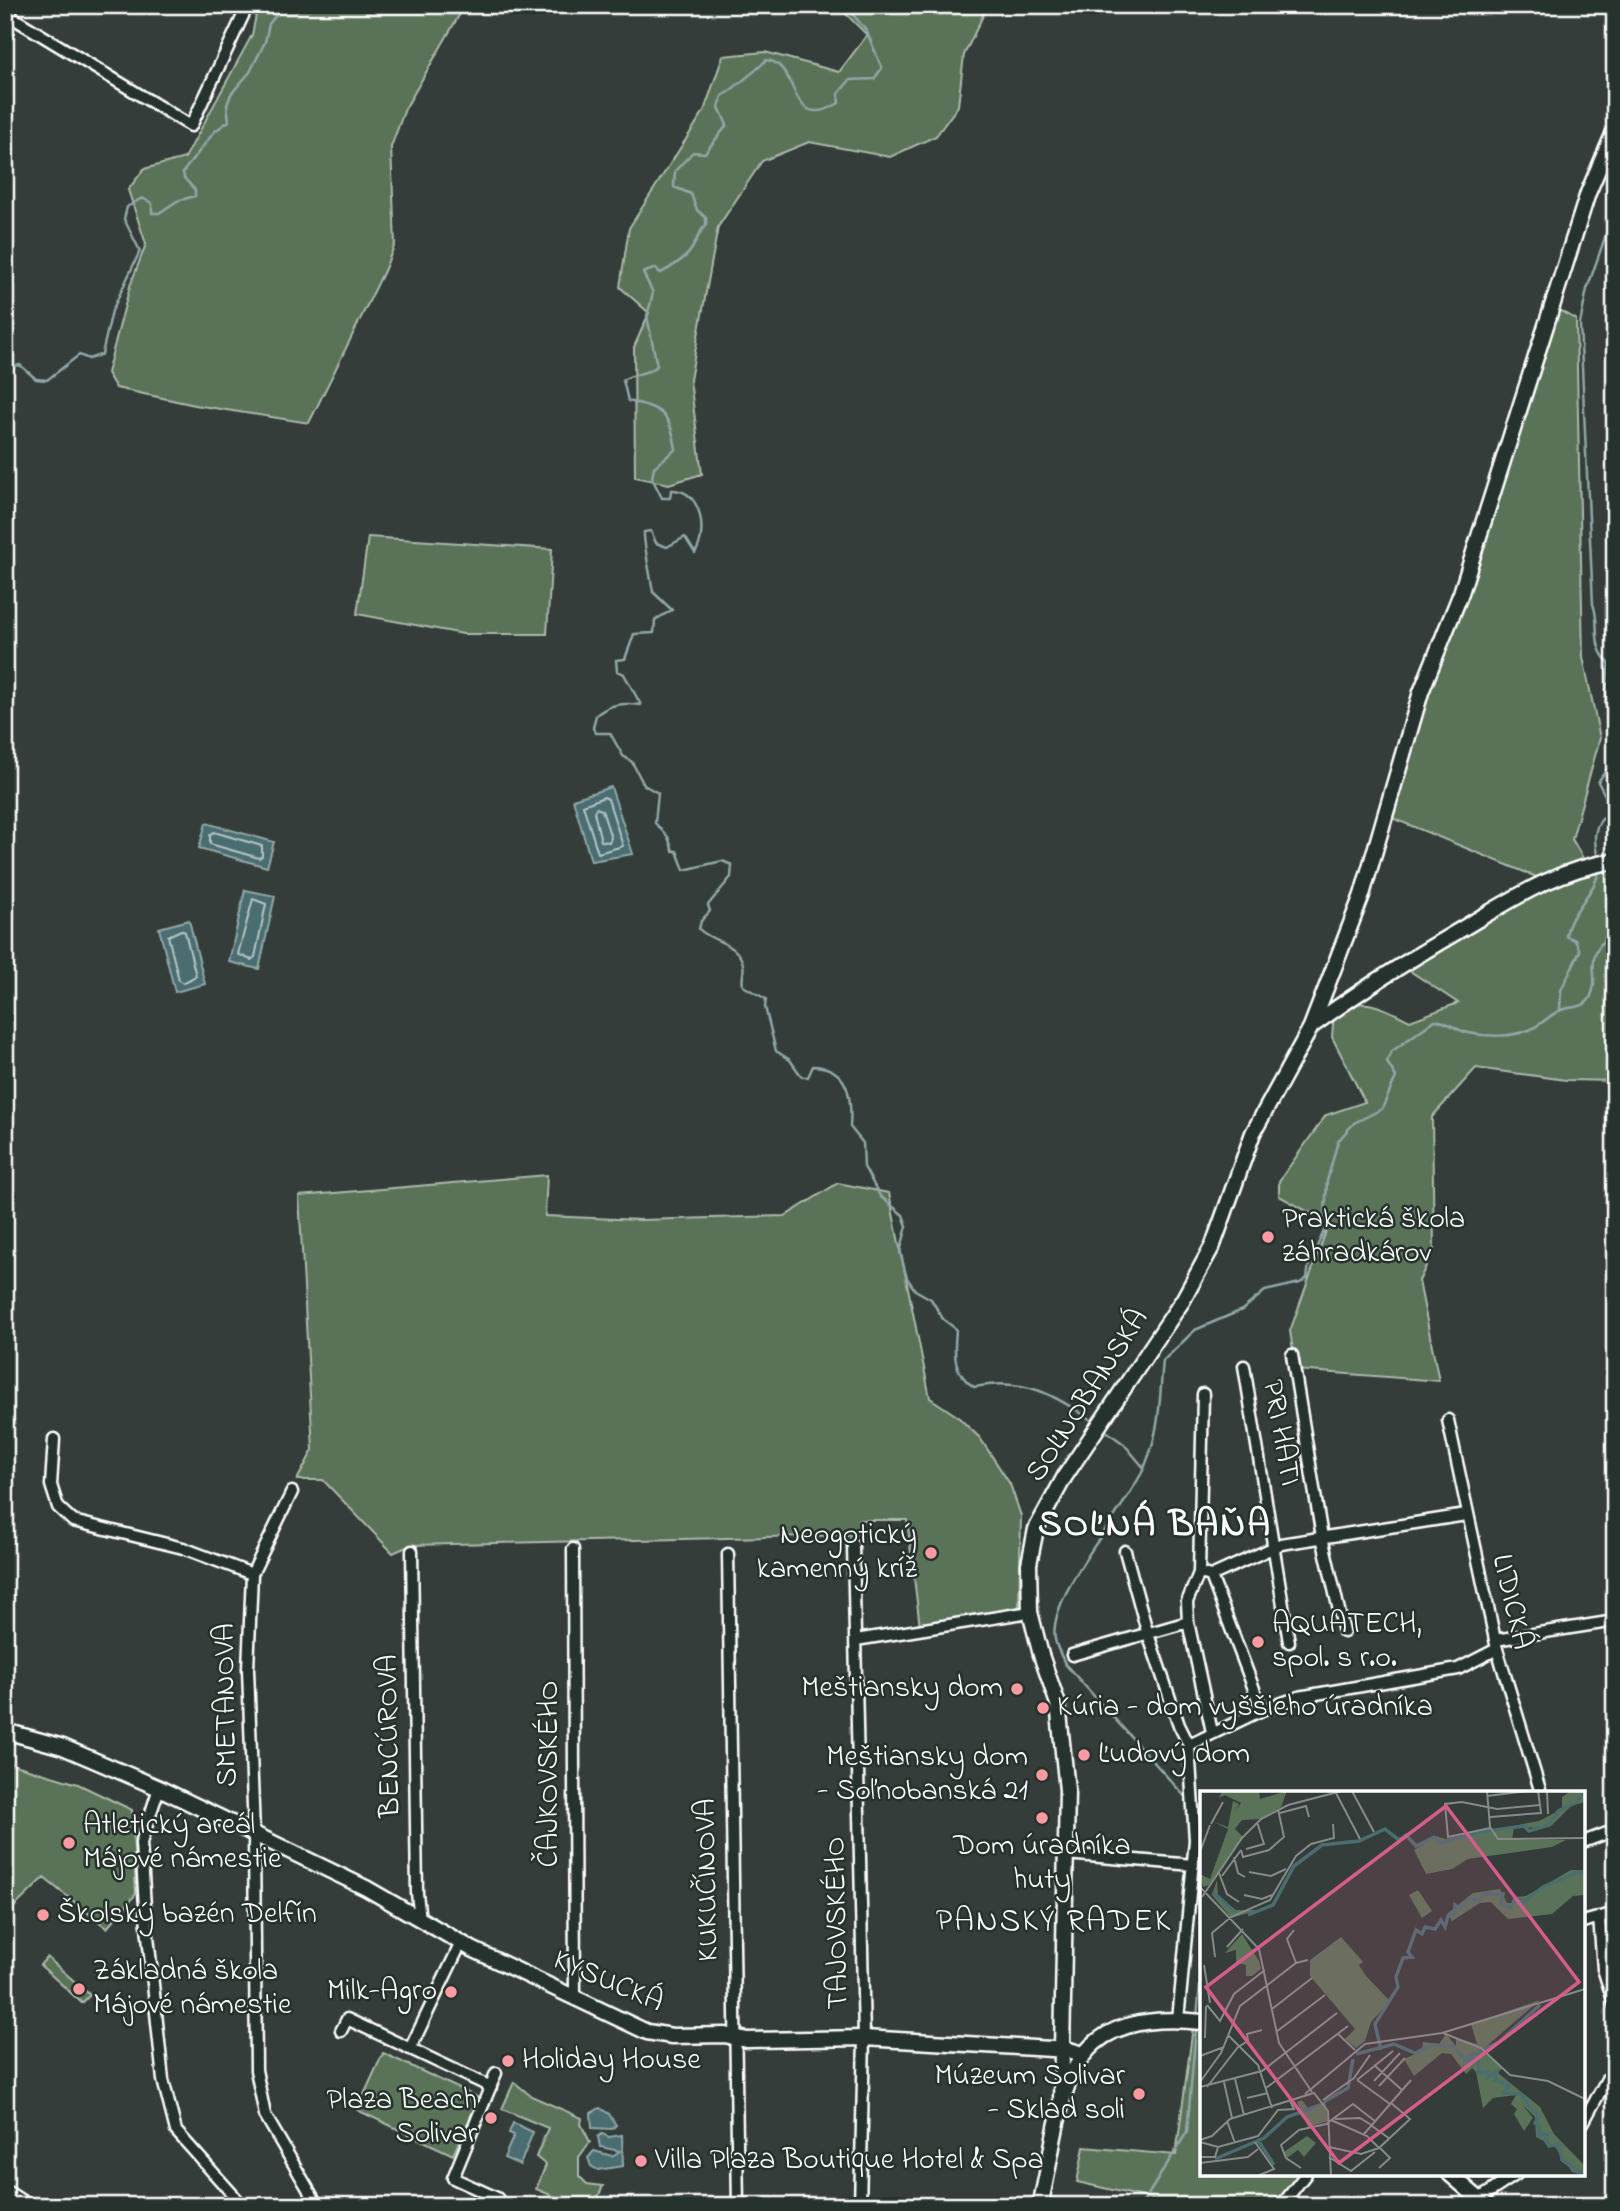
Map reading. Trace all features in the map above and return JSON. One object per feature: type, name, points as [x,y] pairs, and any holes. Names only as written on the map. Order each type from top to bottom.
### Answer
[{"type":"street","points":[[5,13],[191,126],[248,5]]},
{"type":"street","name":"SOĽNOBANSKÁ","points":[[1061,2104],[1067,1790],[1059,1703],[1041,1655],[1030,1612],[1029,1564],[1040,1518],[1182,1300],[1213,1245],[1249,1142],[1311,1027],[1363,895],[1421,692],[1461,593],[1588,193],[1615,130]]},
{"type":"street","points":[[1311,1027],[1401,965],[1530,889],[1572,869],[1611,861]]},
{"type":"street","name":"PRI HATI","points":[[1292,1355],[1322,1537],[1344,1632]]},
{"type":"street","name":"PRI HATI","points":[[1244,1366],[1289,1642]]},
{"type":"street","points":[[1203,1394],[1199,1573],[1187,1602],[1188,1622],[1212,1732]]},
{"type":"street","name":"LIDICKÁ","points":[[1448,1420],[1466,1515],[1496,1645],[1540,1791]]},
{"type":"street","points":[[54,1439],[51,1485],[58,1507],[73,1521],[183,1548],[252,1574]]},
{"type":"street","name":"SMETANOVA","points":[[292,1492],[252,1574],[248,1668],[254,1834],[256,2070],[259,2096],[265,2115],[318,2206]]},
{"type":"street","points":[[1199,1573],[1211,1576],[1281,1544],[1466,1515]]},
{"type":"street","name":"TAJOVSKÉHO","points":[[853,1545],[864,2038],[860,2206]]},
{"type":"street","name":"ČAJKOVSKÉHO","points":[[573,1549],[575,1998]]},
{"type":"street","name":"BENCÚROVA","points":[[412,1551],[417,1893],[420,1920]]},
{"type":"street","points":[[1040,2206],[1061,2104],[1080,2058],[1120,2027],[1137,2022],[1190,2021],[1194,1810],[1189,1745],[1179,1725],[1147,1631],[1125,1551]]},
{"type":"street","name":"KUKUČÍNOVA","points":[[728,1554],[738,2206]]},
{"type":"street","points":[[1211,1576],[1262,1710]]},
{"type":"street","points":[[856,1640],[1030,1612]]},
{"type":"street","points":[[1189,1745],[1262,1710],[1299,1697],[1458,1669],[1496,1645],[1615,1621]]},
{"type":"street","points":[[1072,1655],[1147,1631],[1188,1622]]},
{"type":"street","name":"KYSUCKÁ","points":[[5,1731],[63,1747],[159,1788],[366,1888],[461,1943],[648,2032],[735,2038],[864,2038],[1060,2051]]},
{"type":"street","points":[[159,1788],[141,1843],[163,2080],[176,2131],[243,2206]]},
{"type":"street","points":[[1585,1841],[1615,1830]]},
{"type":"street","points":[[1066,1854],[1193,1865]]},
{"type":"street","points":[[1585,1921],[1615,1913]]},
{"type":"street","points":[[1600,1917],[1603,1969],[1615,2006]]},
{"type":"street","points":[[410,2049],[461,1943]]},
{"type":"street","points":[[341,2031],[347,2019],[491,2087]]},
{"type":"street","points":[[1060,2051],[1080,2058]]},
{"type":"street","points":[[496,2073],[453,2178],[497,2198],[502,2206]]},
{"type":"street","points":[[1585,2119],[1607,2079],[1615,2073]]},
{"type":"street","points":[[1281,2206],[1304,2176]]},
{"type":"street","points":[[1452,2176],[1483,2202],[1515,2176]]},
{"type":"street","points":[[5,2190],[30,2206]]},
{"type":"green space","points":[[258,5],[465,5],[405,109],[391,147],[395,244],[309,423],[195,405],[116,388],[107,373],[130,286],[146,244],[128,190],[144,169],[185,158],[252,35]]},
{"type":"green space","points":[[837,5],[988,5],[964,55],[958,106],[936,136],[890,157],[809,142],[762,161],[718,227],[690,380],[702,474],[669,484],[635,477],[634,347],[649,313],[620,287],[629,228],[704,111],[723,56],[765,52],[839,72],[867,35]]},
{"type":"green space","points":[[1551,306],[1576,319],[1583,657],[1600,738],[1572,839],[1588,867],[1615,861],[1615,1081],[1566,1080],[1476,1068],[1432,1117],[1434,1249],[1419,1281],[1439,1381],[1296,1370],[1290,1331],[1329,1223],[1279,1196],[1279,1181],[1326,1115],[1365,1102],[1332,1037],[1334,1012],[1354,1004],[1372,1005],[1410,1021],[1458,1003],[1401,965],[1544,880],[1387,816]]},
{"type":"green space","points":[[368,537],[552,549],[547,634],[463,634],[357,614]]},
{"type":"green space","points":[[547,1175],[545,1216],[641,1220],[785,1216],[838,1183],[889,1193],[930,1398],[957,1416],[980,1438],[1010,1484],[1021,1516],[1019,1609],[920,1627],[907,1520],[858,1520],[858,1535],[411,1545],[393,1553],[323,1480],[297,1480],[313,1450],[299,1196]]},
{"type":"green space","name":"Atletický areál Májové námestie","points":[[5,1762],[78,1784],[132,1810],[136,1894],[107,1928],[44,1878],[5,1916]]},
{"type":"green space","points":[[47,1957],[90,1995],[82,2003],[40,1965]]},
{"type":"green space","points":[[1194,2019],[1200,2019],[1200,2176],[1299,2176],[1280,2206],[1183,2206],[1077,2182],[1084,2147],[1176,2155]]},
{"type":"green space","points":[[383,2053],[479,2098],[453,2155],[357,2110]]},
{"type":"green space","points":[[514,2082],[531,2096],[582,2118],[581,2124],[590,2142],[579,2157],[579,2176],[587,2184],[603,2186],[594,2206],[577,2206],[536,2189],[546,2165],[536,2157],[548,2128],[502,2109]]},
{"type":"water","points":[[611,787],[633,854],[591,861],[573,799]]},
{"type":"water","points":[[206,823],[274,842],[267,867],[199,848]]},
{"type":"water","points":[[245,890],[275,896],[259,969],[229,962]]},
{"type":"water","points":[[189,920],[205,984],[175,992],[159,928]]},
{"type":"water","points":[[600,2108],[609,2114],[616,2125],[612,2129],[592,2128],[591,2113]]},
{"type":"water","points":[[513,2123],[533,2132],[520,2165],[504,2158],[514,2135],[509,2133]]},
{"type":"water","points":[[602,2134],[609,2137],[622,2135],[623,2166],[598,2170],[591,2166],[588,2158],[594,2151],[612,2156],[620,2151],[600,2147],[598,2137]]},
{"type":"waterway","points":[[5,368],[20,365],[36,379],[47,380],[79,355],[89,359],[102,354],[112,311],[140,251],[124,219],[127,207],[142,198],[152,203],[152,213],[159,213],[177,201],[195,196],[195,190],[184,178],[183,172],[215,131],[229,121],[227,105],[231,94],[250,72],[265,42],[269,24],[284,5]]},
{"type":"waterway","points":[[845,5],[866,30],[882,68],[874,79],[850,80],[838,94],[839,103],[822,110],[811,110],[802,104],[785,72],[777,64],[766,60],[722,96],[719,107],[727,125],[705,153],[693,152],[675,171],[674,187],[691,194],[697,210],[706,218],[706,225],[691,251],[679,262],[660,273],[656,268],[643,273],[653,293],[647,316],[657,366],[623,380],[628,401],[657,410],[667,420],[676,449],[654,467],[652,478],[662,498],[670,498],[671,490],[690,496],[700,514],[701,535],[695,553],[685,537],[667,547],[656,543],[651,531],[644,532],[653,592],[672,610],[655,620],[654,633],[634,634],[625,659],[616,660],[617,671],[624,674],[641,705],[623,704],[607,708],[596,715],[593,728],[596,733],[610,733],[623,756],[632,762],[644,785],[658,793],[655,823],[668,837],[673,851],[677,851],[684,870],[722,861],[732,865],[731,877],[708,905],[710,911],[701,921],[699,929],[736,951],[740,957],[743,986],[766,999],[765,1007],[776,1051],[790,1060],[802,1077],[808,1077],[813,1066],[825,1068],[835,1072],[846,1086],[850,1127],[863,1143],[864,1167],[880,1196],[903,1215],[907,1226],[900,1252],[907,1278],[915,1290],[931,1299],[943,1319],[956,1329],[955,1354],[962,1375],[974,1387],[1008,1384],[1038,1390],[1065,1403],[1094,1422]]},
{"type":"waterway","points":[[1615,209],[1587,289],[1580,324],[1593,604],[1598,642],[1609,663],[1605,704],[1610,710],[1615,729]]},
{"type":"waterway","points":[[1598,860],[1595,834],[1599,823],[1609,813],[1609,803],[1598,782],[1613,760],[1615,748]]},
{"type":"waterway","points":[[1560,1010],[1561,990],[1580,951],[1575,940],[1566,936],[1568,927],[1593,887],[1599,870]]},
{"type":"waterway","points":[[1189,1801],[1065,1664],[1055,1639],[1056,1620],[1063,1599],[1145,1466],[1157,1426],[1163,1361],[1195,1330],[1242,1310],[1265,1291],[1300,1283],[1307,1278],[1309,1264],[1324,1231],[1327,1181],[1338,1141],[1354,1123],[1382,1109],[1396,1077],[1387,1062],[1391,1052],[1435,1020],[1469,1033],[1507,1035],[1529,1030],[1561,1010],[1584,1004],[1593,989],[1594,957],[1597,949],[1615,930]]},
{"type":"waterway","points":[[1102,1428],[1124,1444],[1144,1468]]},
{"type":"waterway","points":[[1197,2017],[1200,1985]]},
{"type":"waterway","points":[[1141,2206],[1187,2132],[1196,2027]]},
{"type":"place","name":"Praktická škola záhradkárov","points":[[1268,1237]]},
{"type":"place","name":"Neogotický kamenný kríž","points":[[931,1553]]},
{"type":"place","name":"AQUATECH, spol. s r.o.","points":[[1258,1642]]},
{"type":"place","name":"Meštiansky dom","points":[[1017,1689]]},
{"type":"place","name":"Kúria - dom vyššieho úradníka","points":[[1043,1708]]},
{"type":"place","name":"Ľudový dom","points":[[1084,1755]]},
{"type":"place","name":"Meštiansky dom - Soľnobanská 21","points":[[1042,1775]]},
{"type":"place","name":"Dom úradníka huty","points":[[1042,1818]]},
{"type":"place","name":"Atletický areál Májové námestie","points":[[69,1843]]},
{"type":"place","name":"Školský bazén Delfín","points":[[43,1915]]},
{"type":"place","name":"Základná škola Májové námestie","points":[[79,1989]]},
{"type":"place","name":"Milk-Agro","points":[[451,1992]]},
{"type":"place","name":"Holiday House","points":[[508,2061]]},
{"type":"place","name":"Múzeum Solivar - Sklad soli","points":[[1139,2094]]},
{"type":"place","name":"Plaza Beach Solivar","points":[[491,2118]]},
{"type":"place","name":"Villa Plaza Boutique Hotel & Spa","points":[[641,2161]]},
{"type":"district","name":"SOĽNÁ BAŇA","points":[[1155,1526]]},
{"type":"district","name":"PANSKÝ RADEK","points":[[1054,1922]]}]
